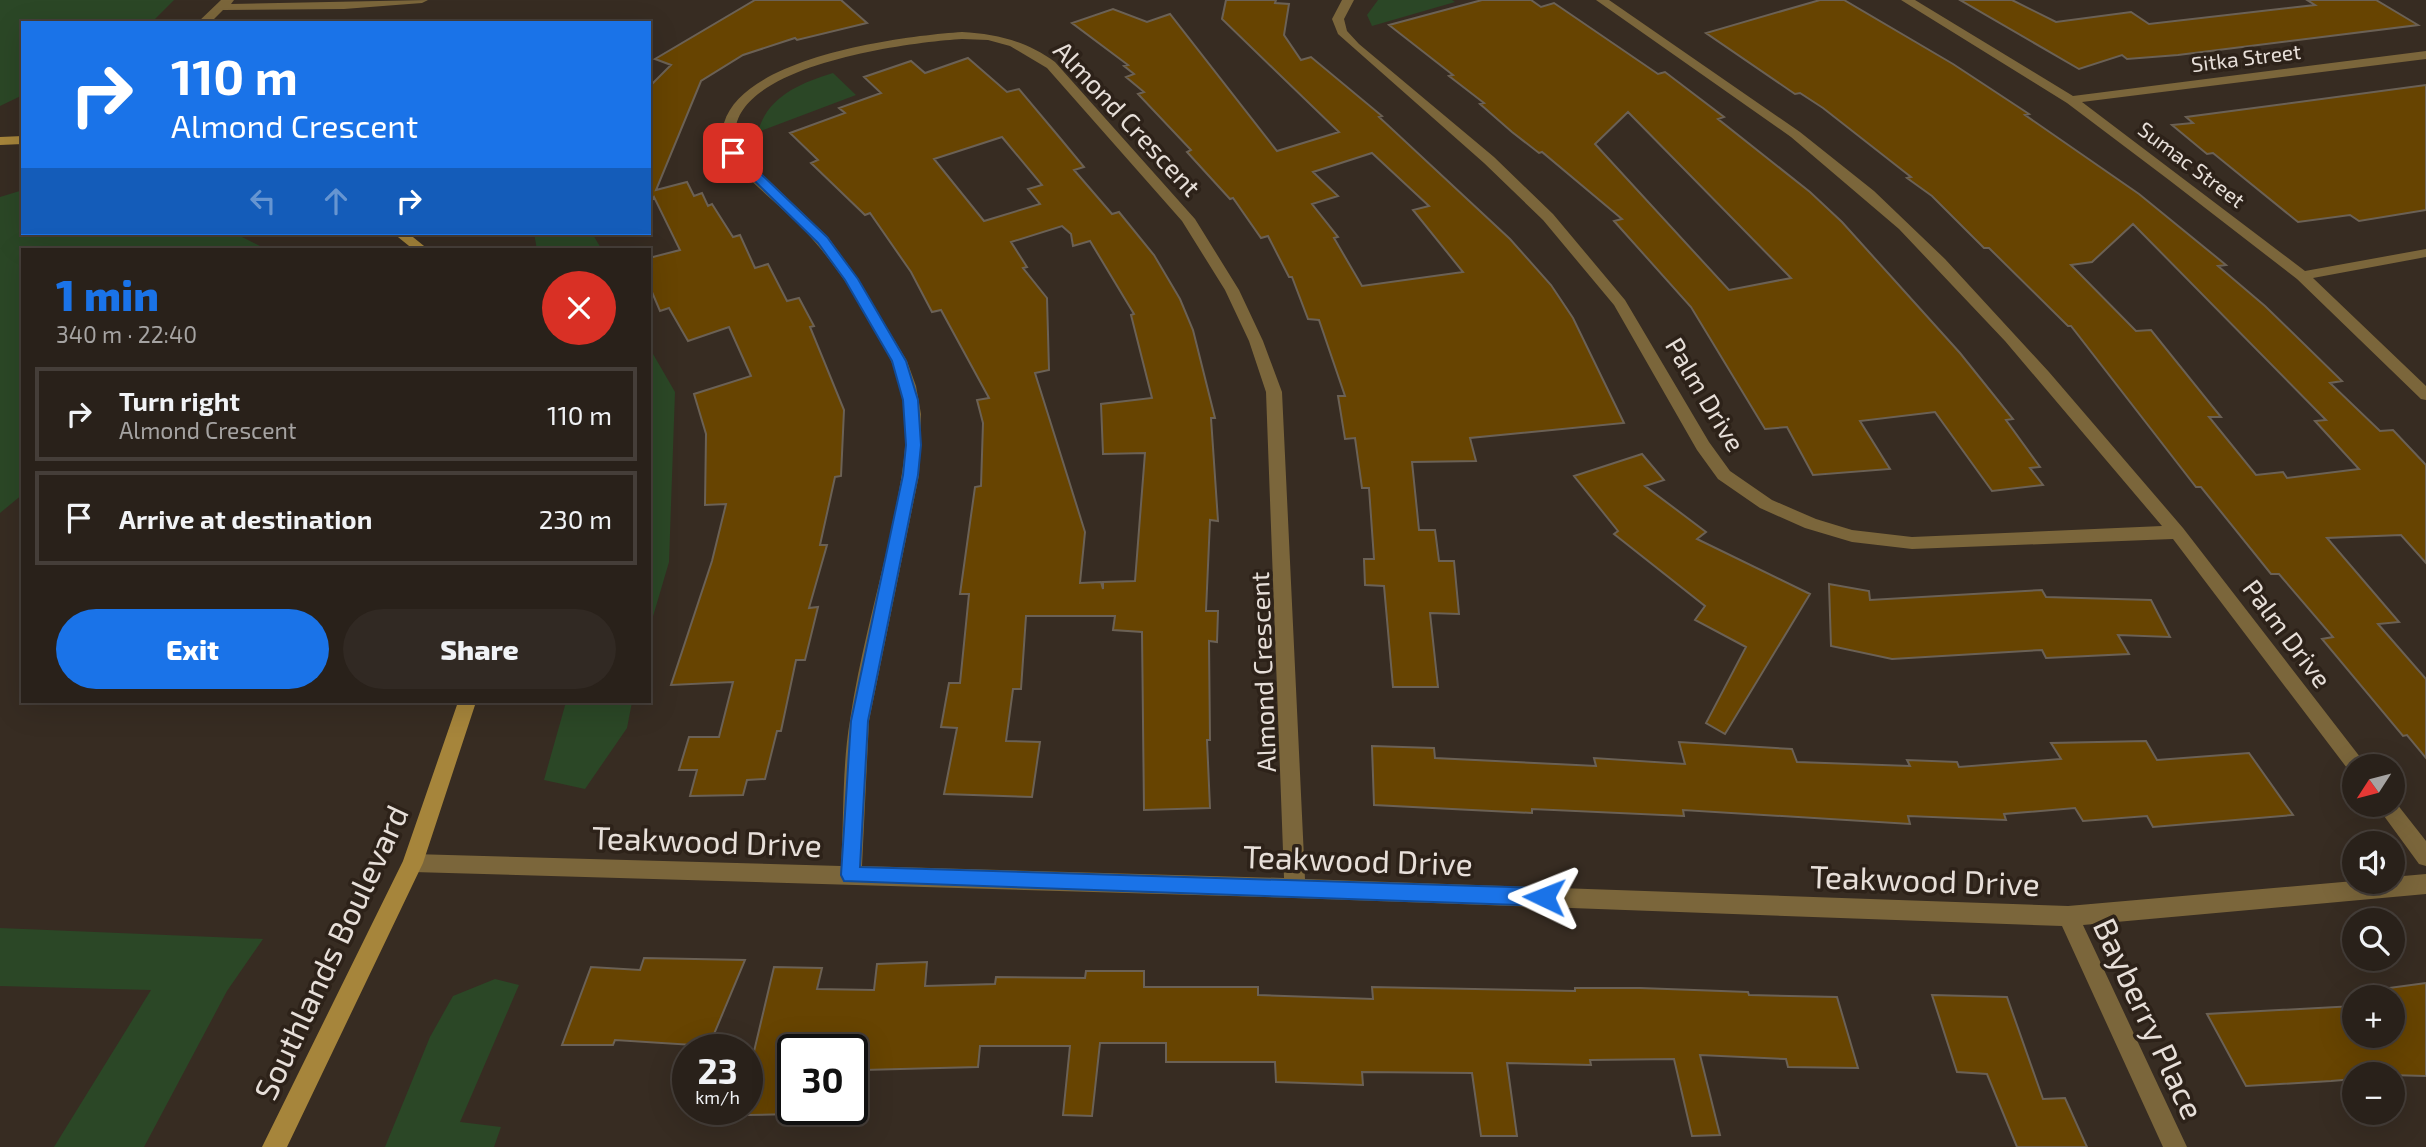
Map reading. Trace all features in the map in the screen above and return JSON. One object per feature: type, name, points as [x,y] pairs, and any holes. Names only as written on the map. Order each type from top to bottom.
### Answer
[{"type":"main road","points":[[0,141],[21,140]]},
{"type":"main road","points":[[403,235],[419,248]]},
{"type":"main road","name":"Southlands Boulevard","points":[[274,1147],[412,863],[467,703]]},
{"type":"street","points":[[205,21],[224,4],[354,6],[422,0]]},
{"type":"street","name":"Palm Drive","points":[[1348,0],[1338,19],[1342,32],[1489,160],[1548,217],[1620,303],[1703,446],[1724,475],[1766,503],[1811,524],[1852,536],[1912,543],[2177,531]]},
{"type":"street","name":"Palm Drive","points":[[1602,0],[1761,108],[1903,226],[1980,305],[2177,531],[2348,754]]},
{"type":"street","name":"Sumac Street","points":[[1907,0],[2071,100],[2302,276],[2426,395]]},
{"type":"street","name":"Almond Crescent","points":[[850,875],[859,721],[911,475],[913,414],[908,386],[899,361],[851,279],[823,240],[733,153],[727,138],[736,108],[765,83],[789,71],[870,48],[919,38],[959,35],[1014,43],[1032,50],[1058,73],[1188,219],[1231,290],[1255,341],[1273,392],[1295,888]]},
{"type":"street","name":"Sitka Street","points":[[2071,100],[2426,55]]},
{"type":"street","points":[[2302,276],[2426,253]]},
{"type":"street","points":[[2395,817],[2426,857]]},
{"type":"street","name":"Teakwood Drive","points":[[412,863],[1295,888],[2068,916],[2426,884]]},
{"type":"street","name":"Bayberry Place","points":[[2068,916],[2175,1147]]},
{"type":"green space","points":[[0,0],[174,0],[153,21],[21,21],[21,96],[0,106]]},
{"type":"green space","points":[[1378,0],[1455,2],[1372,26],[1367,15]]},
{"type":"green space","points":[[833,73],[856,95],[758,132],[769,109],[786,93]]},
{"type":"green space","points":[[21,191],[21,235],[238,235],[264,248],[21,248],[21,496],[0,513],[0,197]]},
{"type":"green space","points":[[534,235],[593,235],[601,248],[537,248]]},
{"type":"green space","points":[[651,350],[675,392],[669,562],[651,623]]},
{"type":"green space","points":[[566,703],[632,703],[627,728],[585,789],[544,780]]},
{"type":"green space","points":[[0,928],[263,939],[227,991],[144,1147],[54,1147],[151,990],[0,986]]},
{"type":"green space","points":[[495,979],[519,985],[460,1122],[501,1127],[494,1147],[385,1147],[430,1037],[453,996]]},
{"type":"building","points":[[755,0],[841,0],[867,23],[797,40],[795,38],[743,55],[701,81],[656,190],[687,182],[694,196],[702,193],[708,206],[712,204],[733,237],[740,235],[755,268],[768,264],[787,301],[799,298],[814,326],[810,327],[844,410],[841,476],[835,477],[820,545],[827,545],[809,608],[818,607],[805,660],[796,660],[781,731],[777,731],[765,779],[747,780],[743,795],[690,796],[697,770],[679,770],[689,737],[719,737],[733,682],[671,685],[712,561],[726,504],[705,505],[706,434],[694,394],[751,376],[729,327],[688,341],[669,308],[660,311],[651,290],[651,257],[680,250],[654,197],[651,202],[651,85],[671,65],[655,59]]},
{"type":"building","points":[[1226,0],[1276,0],[1275,3],[1289,4],[1284,35],[1301,60],[1311,57],[1382,116],[1379,117],[1510,239],[1551,285],[1573,318],[1624,423],[1470,438],[1476,461],[1412,462],[1419,530],[1435,530],[1439,561],[1454,561],[1459,614],[1430,613],[1438,687],[1393,687],[1384,586],[1365,585],[1364,559],[1374,559],[1369,488],[1362,488],[1355,438],[1345,439],[1338,396],[1345,396],[1319,320],[1308,319],[1292,277],[1289,277],[1268,236],[1261,238],[1233,198],[1230,199],[1187,152],[1191,150],[1138,94],[1144,92],[1126,77],[1134,74],[1124,66],[1128,65],[1072,23],[1113,9],[1147,22],[1170,14],[1277,151],[1339,132],[1222,19]],"holes":[[[1372,153],[1429,206],[1413,210],[1463,272],[1362,286],[1334,238],[1338,237],[1312,204],[1338,196],[1313,172]]]},
{"type":"building","points":[[1482,0],[1531,0],[1541,7],[1554,3],[1658,74],[1665,72],[1724,117],[1718,119],[1810,192],[1842,222],[1960,353],[2013,419],[2006,420],[2040,467],[2030,468],[2043,485],[1992,491],[1935,412],[1860,421],[1890,469],[1813,475],[1787,427],[1765,429],[1691,307],[1614,221],[1622,219],[1542,152],[1539,153],[1512,132],[1480,104],[1484,103],[1449,76],[1453,75],[1389,25]],"holes":[[[1628,112],[1791,278],[1729,290],[1595,144]]]},
{"type":"building","points":[[1820,0],[1844,0],[1953,64],[2029,114],[2025,115],[2139,194],[2226,265],[2218,266],[2265,306],[2342,381],[2330,383],[2380,431],[2393,430],[2426,465],[2426,563],[2401,535],[2327,538],[2399,622],[2378,624],[2426,679],[2426,758],[2407,735],[2403,736],[2322,639],[2333,637],[2279,574],[2271,574],[2201,487],[2196,487],[2071,326],[1989,248],[1984,248],[1932,196],[1907,178],[1911,177],[1823,108],[1800,93],[1795,94],[1706,33]],"holes":[[[2133,224],[2326,420],[2315,421],[2359,469],[2287,478],[2283,472],[2256,475],[2209,417],[2221,417],[2151,330],[2136,331],[2071,265],[2092,262]]]},
{"type":"building","points":[[1960,0],[2012,0],[2056,22],[2131,12],[2149,24],[2315,5],[2307,0],[2376,0],[2418,25],[2178,55],[2127,59],[2122,55],[2079,69]]},
{"type":"building","points":[[968,58],[1007,92],[1019,89],[1084,167],[1074,170],[1112,214],[1119,212],[1154,255],[1180,299],[1193,330],[1215,418],[1211,418],[1218,521],[1210,520],[1206,611],[1218,611],[1217,642],[1209,641],[1210,740],[1207,740],[1210,808],[1144,810],[1142,632],[1113,630],[1115,616],[1026,616],[1021,689],[1013,689],[1006,741],[1040,742],[1032,797],[944,794],[957,728],[941,727],[949,683],[960,683],[969,594],[960,594],[975,487],[981,486],[983,423],[977,400],[989,398],[941,310],[932,312],[911,272],[870,213],[865,215],[811,163],[818,160],[790,133],[845,113],[839,108],[881,93],[864,77],[911,61],[925,73]],"holes":[[[1002,137],[1042,185],[1028,189],[1040,204],[984,221],[934,159]],[[1062,226],[1071,234],[1073,246],[1090,241],[1134,314],[1131,315],[1152,398],[1101,404],[1103,454],[1145,453],[1135,581],[1103,582],[1103,589],[1101,582],[1080,583],[1085,532],[1035,373],[1049,370],[1047,298],[1023,268],[1027,267],[1011,242]]]},
{"type":"building","points":[[2426,85],[2426,210],[2359,221],[2350,215],[2298,222],[2213,153],[2207,154],[2172,125],[2193,123],[2186,117]]},
{"type":"building","points":[[1642,454],[1664,480],[1645,486],[1706,532],[1697,539],[1810,594],[1725,734],[1706,723],[1746,647],[1695,620],[1705,606],[1614,534],[1618,531],[1574,476]]},
{"type":"building","points":[[1829,584],[1869,591],[1870,600],[2042,590],[2046,597],[2151,600],[2170,637],[2118,635],[2129,654],[2046,658],[2042,650],[1892,659],[1831,646]]},
{"type":"building","points":[[2146,741],[2157,760],[2249,753],[2293,815],[2153,827],[2147,816],[2083,821],[2075,808],[2004,814],[2006,820],[1908,816],[1910,824],[1683,810],[1684,816],[1532,809],[1532,813],[1374,805],[1372,746],[1434,748],[1435,758],[1596,766],[1594,758],[1685,764],[1679,742],[1792,749],[1797,762],[1910,766],[1907,760],[1957,762],[1959,767],[2061,759],[2051,743]]},
{"type":"building","points":[[644,958],[745,960],[714,1034],[672,1034],[672,1044],[615,1040],[613,1045],[562,1045],[591,967],[640,970]]},
{"type":"building","points":[[927,962],[925,986],[995,984],[996,977],[1085,978],[1086,971],[1144,971],[1144,987],[1258,987],[1258,995],[1373,999],[1372,987],[1575,991],[1575,988],[1640,988],[1837,997],[1858,1068],[1788,1067],[1786,1059],[1700,1055],[1720,1135],[1692,1136],[1674,1059],[1590,1060],[1591,1065],[1507,1063],[1517,1136],[1481,1136],[1472,1073],[1362,1072],[1363,1085],[1276,1082],[1275,1062],[1166,1062],[1166,1043],[1100,1043],[1092,1116],[1063,1115],[1070,1046],[980,1046],[978,1067],[868,1070],[868,1034],[777,1034],[777,1114],[763,1115],[763,1034],[758,1034],[774,967],[822,968],[817,989],[874,990],[877,964]]},
{"type":"building","points":[[2426,983],[2426,1076],[2405,1075],[2405,1062],[2342,1062],[2342,1080],[2246,1086],[2207,1014],[2342,1007],[2342,1048],[2405,1048],[2405,986]]},
{"type":"building","points":[[1932,995],[2007,997],[2043,1099],[2065,1098],[2087,1147],[2017,1147],[1987,1074],[1957,1072]]},
{"type":"route","points":[[733,153],[823,240],[851,279],[899,361],[911,400],[911,475],[859,721],[850,875],[1544,897]]}]
